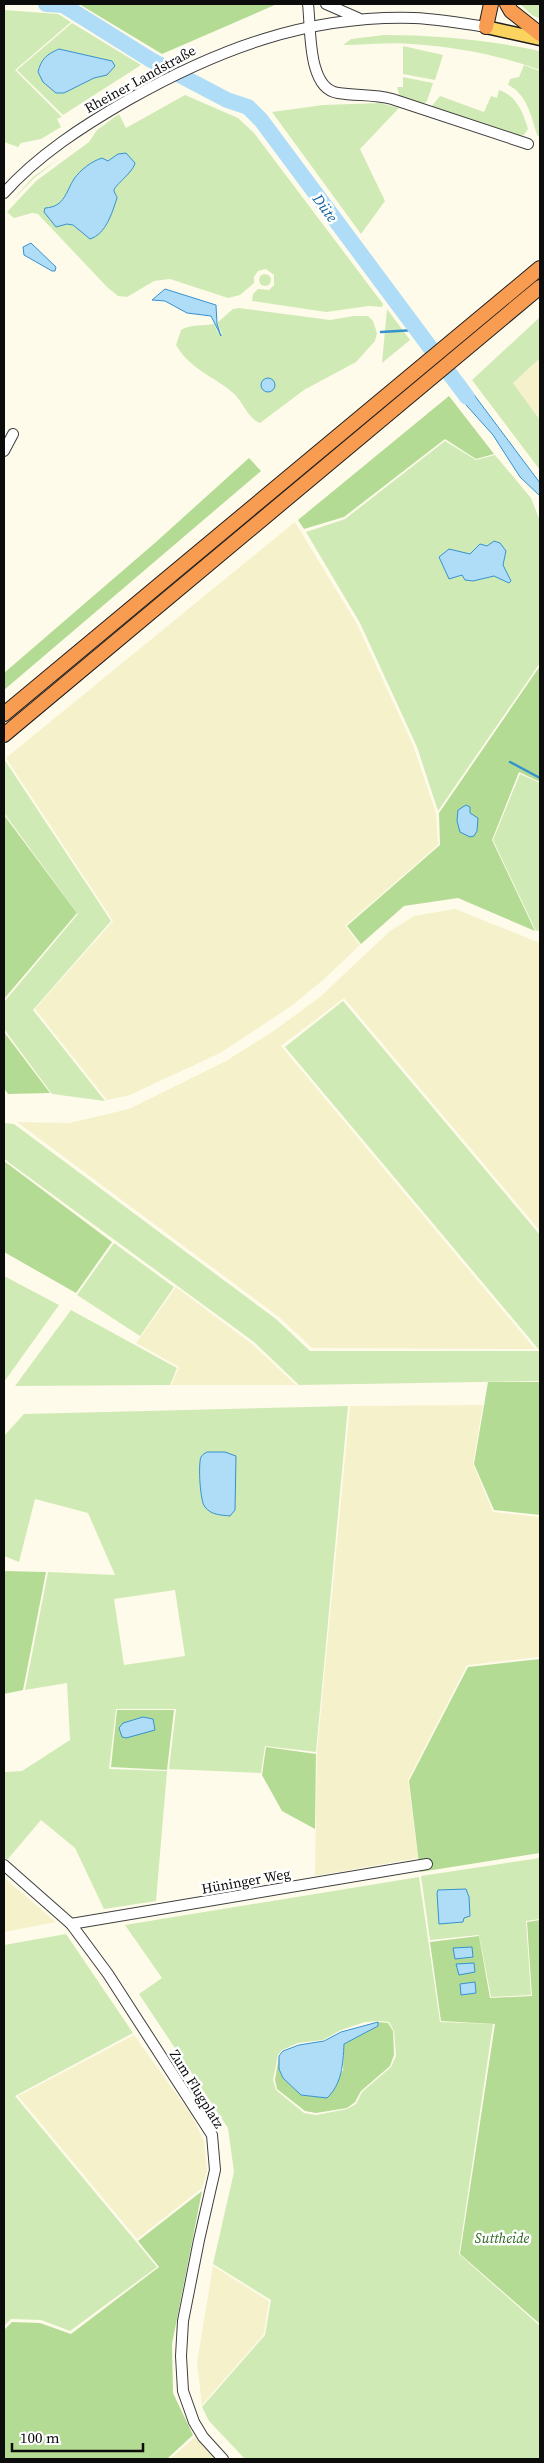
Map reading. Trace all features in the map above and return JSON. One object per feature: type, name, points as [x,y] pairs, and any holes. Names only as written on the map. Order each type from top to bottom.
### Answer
[{"type":"highway","points":[[486,27],[491,4]]},
{"type":"highway","points":[[507,4],[511,11],[540,34]]},
{"type":"highway","points":[[4,714],[540,268]]},
{"type":"highway","points":[[4,735],[540,287]]},
{"type":"highway","points":[[506,316],[525,311],[540,299]]},
{"type":"main road","name":"Rheiner Landstraße","points":[[486,27],[540,39]]},
{"type":"street","points":[[308,4],[316,74],[325,89],[336,93],[374,94],[528,144]]},
{"type":"street","points":[[326,4],[342,13],[361,20]]},
{"type":"street","name":"Rheiner Landstraße","points":[[4,193],[23,174],[65,140],[102,115],[188,67],[249,42],[310,26],[361,20],[414,18],[486,27]]},
{"type":"street","points":[[4,451],[13,434]]},
{"type":"street","name":"Hüninger Weg","points":[[71,1924],[427,1864]]},
{"type":"street","name":"Zum Flugplatz","points":[[4,1865],[71,1924],[108,1974],[212,2135],[216,2170],[188,2294],[181,2356],[183,2391],[194,2422],[203,2437],[223,2459]]},
{"type":"shaded area","points":[[540,358],[540,420],[513,383]]},
{"type":"shaded area","points":[[295,522],[357,624],[413,745],[436,813],[438,845],[345,926],[360,945],[322,981],[290,1007],[220,1053],[130,1095],[107,1100],[35,1009],[113,921],[6,758]]},
{"type":"shaded area","points":[[455,909],[540,943],[540,1231],[344,998],[281,1046],[535,1349],[312,1348],[279,1317],[17,1122],[69,1123],[129,1109],[226,1061],[275,1030],[320,997],[390,931],[414,916]]},
{"type":"shaded area","points":[[176,1287],[252,1344],[296,1385],[171,1385],[179,1367],[136,1343]]},
{"type":"shaded area","points":[[483,1405],[473,1464],[493,1512],[540,1517],[540,1657],[467,1665],[408,1780],[418,1858],[315,1876],[317,1752],[350,1406]]},
{"type":"shaded area","points":[[4,1878],[56,1922],[4,1932]]},
{"type":"shaded area","points":[[134,2035],[192,2116],[204,2141],[207,2171],[202,2188],[137,2239],[18,2096]]},
{"type":"shaded area","points":[[213,2266],[269,2301],[264,2334],[202,2405],[197,2363]]},
{"type":"shaded area","points":[[195,2437],[215,2459],[170,2459]]},
{"type":"green space","points":[[79,4],[277,4],[162,54]]},
{"type":"green space","points":[[520,4],[540,4],[540,19],[532,15]]},
{"type":"green space","points":[[4,10],[58,14],[71,22],[15,70],[62,117],[57,119],[61,127],[41,139],[21,143],[18,147],[4,142]]},
{"type":"green space","points":[[72,23],[141,65],[63,115],[17,70]]},
{"type":"green space","points":[[384,35],[462,39],[540,51],[540,70],[477,52],[445,47],[404,43],[343,45],[351,39]]},
{"type":"green space","points":[[403,46],[443,55],[435,80],[403,74]]},
{"type":"green space","points":[[524,65],[540,71],[540,137],[537,135],[524,100],[508,85],[510,79],[519,77]]},
{"type":"green space","points":[[403,77],[433,83],[427,101],[423,105],[400,98],[397,87],[403,87]]},
{"type":"green space","points":[[499,90],[510,96],[518,105],[528,129],[524,135],[518,136],[431,107],[440,96],[484,112],[491,96],[497,98]]},
{"type":"green space","points":[[185,95],[238,118],[254,133],[383,304],[382,307],[369,306],[326,312],[252,301],[253,294],[258,289],[269,290],[274,285],[274,275],[266,269],[258,271],[254,277],[254,283],[240,295],[228,298],[170,279],[154,281],[127,297],[118,296],[107,287],[38,214],[32,213],[14,218],[7,212],[36,181],[89,142],[97,130],[119,114],[126,128]]},
{"type":"green space","points":[[380,103],[399,108],[360,149],[385,201],[361,234],[272,112],[323,105]]},
{"type":"green space","points":[[60,158],[34,178],[10,203],[33,177]]},
{"type":"green space","points":[[263,274],[267,274],[271,280],[267,286],[263,286],[259,282],[259,278]]},
{"type":"green space","points":[[239,308],[330,320],[368,316],[373,321],[377,333],[375,341],[356,362],[304,390],[260,423],[251,417],[232,392],[195,366],[176,345],[181,330],[189,327],[214,324],[218,333],[222,334],[217,323],[233,309]]},
{"type":"green space","points":[[387,309],[410,340],[382,363]]},
{"type":"green space","points":[[540,317],[540,358],[513,383],[540,420],[540,470],[472,380]]},
{"type":"green space","points":[[449,396],[494,454],[476,459],[445,439],[344,517],[304,529],[298,520]]},
{"type":"green space","points":[[445,441],[476,460],[495,455],[531,498],[540,521],[540,663],[438,811],[417,747],[360,623],[306,532],[345,519]]},
{"type":"green space","points":[[249,458],[261,471],[4,690],[4,673],[156,542]]},
{"type":"green space","points":[[540,666],[540,782],[519,772],[492,840],[535,931],[458,898],[404,906],[361,944],[347,926],[440,845],[439,813]]},
{"type":"green space","points":[[4,759],[111,921],[33,1010],[105,1101],[52,1094],[4,1029],[4,1002],[78,914],[4,813]]},
{"type":"green space","points":[[520,774],[540,783],[540,930],[536,931],[493,840]]},
{"type":"green space","points":[[4,815],[77,913],[4,999]]},
{"type":"green space","points":[[343,1001],[540,1235],[540,1351],[285,1047]]},
{"type":"green space","points":[[4,1032],[50,1093],[8,1094],[4,1088]]},
{"type":"green space","points":[[4,1123],[14,1124],[276,1319],[310,1351],[540,1351],[540,1381],[299,1385],[254,1342],[4,1159]]},
{"type":"green space","points":[[4,1161],[112,1242],[76,1293],[4,1252]]},
{"type":"green space","points":[[114,1243],[174,1287],[140,1336],[77,1295]]},
{"type":"green space","points":[[4,1276],[59,1305],[4,1382]]},
{"type":"green space","points":[[71,1310],[177,1368],[170,1385],[15,1386]]},
{"type":"green space","points":[[488,1382],[540,1382],[540,1515],[494,1510],[474,1464]]},
{"type":"green space","points":[[348,1406],[316,1752],[265,1746],[261,1773],[169,1769],[176,1709],[116,1709],[109,1769],[167,1771],[156,1901],[104,1909],[75,1848],[41,1820],[7,1860],[4,1857],[4,1772],[22,1771],[70,1740],[67,1683],[25,1690],[48,1572],[115,1575],[88,1513],[35,1499],[19,1562],[4,1556],[4,1436],[24,1414]],"holes":[[[175,1590],[185,1656],[124,1665],[114,1599]]]},
{"type":"green space","points":[[4,1571],[46,1572],[23,1690],[4,1694]]},
{"type":"green space","points":[[540,1659],[540,1853],[420,1872],[409,1781],[468,1667]]},
{"type":"green space","points":[[117,1710],[174,1710],[167,1770],[111,1767]]},
{"type":"green space","points":[[266,1747],[316,1754],[315,1829],[282,1811],[262,1775]]},
{"type":"green space","points":[[540,1858],[540,1919],[526,1921],[531,1995],[491,1997],[479,1935],[430,1940],[421,1876]]},
{"type":"green space","points":[[419,1877],[440,2022],[493,2024],[459,2254],[540,2326],[540,2459],[245,2459],[209,2421],[202,2407],[265,2335],[271,2300],[213,2264],[234,2172],[228,2128],[139,1994],[162,1978],[125,1925]],"holes":[[[365,2022],[389,2022],[394,2031],[396,2056],[391,2067],[362,2092],[356,2104],[347,2109],[316,2115],[304,2113],[276,2090],[273,2080],[278,2055],[282,2050],[298,2043],[323,2040],[341,2030]]]},
{"type":"green space","name":"Suttheide","points":[[540,1920],[540,2324],[460,2254],[495,2024],[441,2021],[430,1942],[479,1936],[490,1998],[532,1996],[527,1922]]},
{"type":"green space","points":[[66,1934],[133,2033],[15,2096],[157,2267],[70,2331],[41,2320],[11,2319],[4,2326],[4,1945]]},
{"type":"green space","points":[[378,2022],[388,2023],[393,2031],[394,2055],[390,2066],[361,2091],[355,2102],[347,2108],[316,2113],[305,2111],[277,2089],[275,2080],[279,2056],[279,2069],[283,2078],[301,2095],[327,2098],[343,2070],[344,2044],[378,2026]]},
{"type":"green space","points":[[202,2191],[172,2344],[173,2393],[193,2435],[167,2459],[4,2459],[4,2330],[12,2322],[40,2323],[71,2334],[159,2267],[138,2241]]},
{"type":"water","points":[[59,49],[112,61],[115,66],[107,75],[94,78],[64,93],[56,93],[43,82],[38,72],[45,58]]},
{"type":"water","points":[[126,153],[135,163],[131,171],[114,191],[117,198],[113,210],[108,222],[100,233],[90,239],[73,225],[67,224],[56,227],[44,212],[45,208],[52,207],[61,202],[77,176],[90,164],[98,159],[102,158],[108,161],[118,154]]},
{"type":"water","points":[[31,243],[56,267],[55,271],[24,255],[23,247]]},
{"type":"water","points":[[165,289],[216,305],[217,324],[221,336],[211,316],[187,313],[165,301],[152,300]]},
{"type":"water","points":[[460,376],[540,483],[540,496],[520,477],[493,435],[467,406],[452,383]]},
{"type":"water","points":[[268,378],[273,380],[275,385],[273,390],[268,392],[263,390],[261,385],[263,380]]},
{"type":"water","points":[[494,541],[500,543],[506,551],[503,565],[511,581],[509,583],[494,576],[473,581],[465,580],[462,575],[449,579],[439,557],[449,549],[470,554],[480,544],[487,546]]},
{"type":"water","points":[[466,805],[470,807],[470,813],[478,818],[477,831],[474,836],[470,837],[460,832],[457,821],[458,810]]},
{"type":"water","points":[[207,1452],[225,1452],[236,1456],[235,1510],[230,1516],[213,1513],[207,1510],[203,1504],[200,1467],[201,1457]]},
{"type":"water","points":[[143,1717],[153,1719],[155,1730],[126,1738],[122,1737],[119,1728],[123,1723]]},
{"type":"water","points":[[466,1889],[469,1897],[470,1916],[464,1918],[463,1922],[439,1924],[438,1890]]},
{"type":"water","points":[[472,1947],[473,1957],[455,1959],[453,1948]]},
{"type":"water","points":[[474,1963],[475,1972],[459,1975],[456,1964]]},
{"type":"water","points":[[475,1982],[476,1993],[461,1995],[460,1984]]},
{"type":"water","points":[[378,2022],[378,2026],[344,2044],[339,2080],[327,2098],[301,2095],[283,2078],[279,2069],[279,2056],[283,2051],[299,2045],[324,2041],[341,2032]]},
{"type":"waterway","name":"Düte","points":[[46,4],[63,5],[151,60],[227,100],[248,107],[261,120],[467,397]]},
{"type":"waterway","points":[[381,332],[415,330]]},
{"type":"waterway","points":[[510,762],[540,778]]}]
